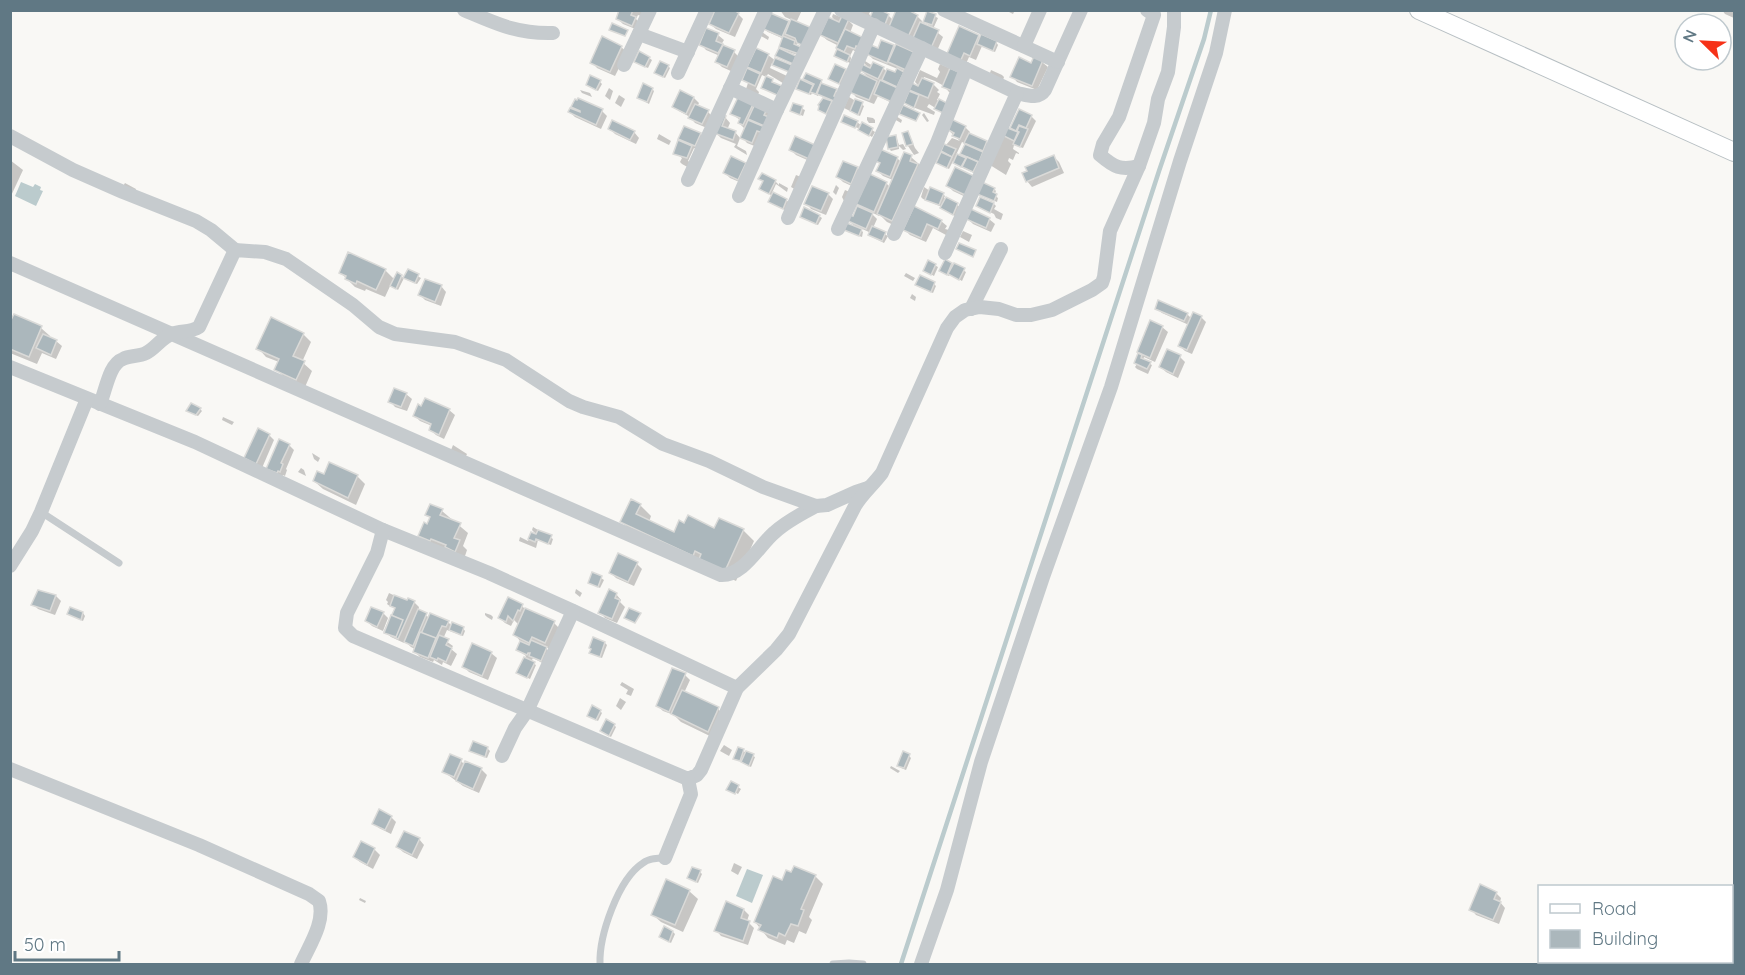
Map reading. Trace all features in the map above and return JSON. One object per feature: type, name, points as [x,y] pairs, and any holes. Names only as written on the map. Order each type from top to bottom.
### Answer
[{"type":"main road","points":[[1419,10],[1734,152]]},
{"type":"street","points":[[464,10],[516,30],[553,33]]},
{"type":"street","points":[[624,65],[650,10]]},
{"type":"street","points":[[678,73],[707,10]]},
{"type":"street","points":[[688,180],[766,10]]},
{"type":"street","points":[[739,196],[825,10]]},
{"type":"street","points":[[841,10],[1017,93],[1035,97],[1042,95],[1081,10]]},
{"type":"street","points":[[944,10],[1058,63]]},
{"type":"street","points":[[1023,46],[1040,10]]},
{"type":"street","points":[[1139,166],[1127,170],[1110,163],[1100,155],[1103,144],[1119,117],[1154,15],[1147,10]]},
{"type":"street","points":[[383,530],[378,553],[347,613],[345,628],[353,636],[687,780],[697,775],[737,688],[789,634],[855,506],[882,473],[946,328],[955,317],[965,310],[980,307],[999,309],[1016,315],[1031,315],[1052,310],[1102,283],[1110,231],[1139,166],[1168,72],[1174,10]]},
{"type":"street","points":[[921,964],[947,890],[981,762],[1043,577],[1111,387],[1180,161],[1216,53],[1225,10]]},
{"type":"street","points":[[788,218],[874,26]]},
{"type":"street","points":[[639,34],[688,52]]},
{"type":"street","points":[[838,229],[922,48]]},
{"type":"street","points":[[894,234],[937,143],[966,69]]},
{"type":"street","points":[[730,88],[777,110]]},
{"type":"street","points":[[945,253],[1017,93]]},
{"type":"street","points":[[10,136],[73,170],[196,221],[235,250],[265,252],[286,259],[353,304],[387,332],[455,342],[506,360],[569,401],[619,417],[663,444],[710,461],[764,487],[816,506]]},
{"type":"street","points":[[971,309],[1001,249]]},
{"type":"street","points":[[10,566],[32,531],[93,401],[105,391],[111,371],[117,362],[124,358],[147,353],[172,334],[193,331],[199,327],[235,250]]},
{"type":"street","points":[[10,263],[721,575],[729,575],[738,570],[775,531],[791,519],[816,506],[827,505],[868,488]]},
{"type":"street","points":[[10,367],[195,442],[383,530],[489,573],[737,688]]},
{"type":"street","points":[[502,756],[515,728],[527,711],[573,611]]},
{"type":"street","points":[[10,769],[199,845],[309,894],[319,901],[321,914],[301,964]]},
{"type":"street","points":[[665,858],[691,794],[687,780]]},
{"type":"lane","points":[[41,512],[119,564]]},
{"type":"lane","points":[[600,964],[604,930],[614,901],[631,874],[642,863],[653,858],[665,858]]},
{"type":"lane","points":[[833,964],[863,964]]},
{"type":"shaded area","points":[[21,182],[33,187],[35,184],[41,187],[40,190],[43,191],[36,206],[15,196]]},
{"type":"shaded area","points":[[747,869],[763,875],[752,903],[736,896]]},
{"type":"building","points":[[619,10],[633,10],[631,15],[636,17],[632,26],[616,19]]},
{"type":"building","points":[[715,10],[734,10],[739,13],[729,33],[709,24]]},
{"type":"building","points":[[873,10],[881,10],[889,14],[884,27],[869,20]]},
{"type":"building","points":[[896,10],[908,10],[918,15],[908,37],[888,29]]},
{"type":"building","points":[[927,11],[936,14],[932,25],[923,22]]},
{"type":"building","points":[[768,12],[789,21],[782,37],[761,28]]},
{"type":"building","points":[[842,16],[849,19],[838,43],[820,35],[828,17],[839,22]]},
{"type":"building","points":[[791,19],[812,28],[804,46],[797,43],[795,38],[785,34]]},
{"type":"building","points":[[920,22],[939,30],[931,48],[912,40]]},
{"type":"building","points":[[612,23],[628,30],[625,36],[609,30]]},
{"type":"building","points":[[959,26],[979,35],[970,56],[964,53],[960,62],[946,56]]},
{"type":"building","points":[[706,28],[719,33],[716,41],[723,44],[718,53],[699,45]]},
{"type":"building","points":[[845,29],[866,39],[862,48],[856,46],[855,49],[847,46],[844,52],[836,48]]},
{"type":"building","points":[[981,34],[997,41],[993,51],[977,44]]},
{"type":"building","points":[[602,36],[622,46],[610,72],[590,63]]},
{"type":"building","points":[[783,36],[795,41],[794,44],[801,47],[799,54],[779,47]]},
{"type":"building","points":[[881,40],[894,45],[887,63],[866,54],[871,45],[878,48]]},
{"type":"building","points":[[896,44],[916,53],[908,71],[888,62]]},
{"type":"building","points":[[723,45],[735,50],[727,67],[715,62]]},
{"type":"building","points":[[756,48],[769,54],[761,73],[747,67]]},
{"type":"building","points":[[779,48],[796,56],[793,64],[775,56]]},
{"type":"building","points":[[837,49],[850,55],[847,62],[834,56]]},
{"type":"building","points":[[639,51],[650,57],[645,67],[634,62]]},
{"type":"building","points":[[1034,56],[1043,60],[1032,86],[1010,77],[1019,57],[1031,63]]},
{"type":"building","points":[[775,58],[792,65],[789,72],[772,65]]},
{"type":"building","points":[[660,61],[669,65],[663,77],[654,73]]},
{"type":"building","points":[[873,62],[884,67],[878,79],[859,70],[862,64],[870,68]]},
{"type":"building","points":[[835,64],[846,69],[839,84],[828,79]]},
{"type":"building","points":[[747,68],[760,74],[755,86],[742,80]]},
{"type":"building","points":[[897,68],[904,72],[897,87],[882,80],[887,69],[895,72]]},
{"type":"building","points":[[950,68],[961,73],[953,91],[942,87]]},
{"type":"building","points":[[858,72],[877,81],[869,100],[849,92]]},
{"type":"building","points":[[806,73],[822,80],[816,94],[810,92],[814,84],[803,79]]},
{"type":"building","points":[[590,75],[601,80],[596,90],[586,85]]},
{"type":"building","points":[[766,76],[773,79],[772,82],[782,86],[777,95],[761,88]]},
{"type":"building","points":[[922,78],[934,83],[928,98],[909,90],[912,83],[918,86]]},
{"type":"building","points":[[800,79],[813,85],[809,94],[796,89]]},
{"type":"building","points":[[880,80],[900,89],[894,103],[874,94]]},
{"type":"building","points":[[643,83],[653,88],[647,102],[637,98]]},
{"type":"building","points":[[821,83],[837,89],[834,96],[838,97],[836,102],[817,94]]},
{"type":"building","points":[[680,90],[694,97],[686,114],[672,107]]},
{"type":"building","points":[[909,91],[919,95],[914,108],[904,103]]},
{"type":"building","points":[[740,93],[755,100],[743,125],[738,123],[740,118],[730,114]]},
{"type":"building","points":[[578,98],[603,109],[596,125],[568,112],[570,108],[580,112],[571,107]]},
{"type":"building","points":[[823,98],[832,101],[826,114],[818,110],[818,105]]},
{"type":"building","points":[[855,99],[863,102],[858,115],[850,111]]},
{"type":"building","points":[[939,99],[947,103],[943,113],[934,109]]},
{"type":"building","points":[[793,103],[803,106],[800,115],[790,111]]},
{"type":"building","points":[[695,104],[709,110],[702,124],[688,118]]},
{"type":"building","points":[[755,104],[767,109],[764,115],[771,118],[767,127],[748,119]]},
{"type":"building","points":[[903,105],[920,113],[916,121],[899,114]]},
{"type":"building","points":[[1019,109],[1032,115],[1026,128],[1019,125],[1016,131],[1010,128]]},
{"type":"building","points":[[721,114],[726,116],[722,126],[736,131],[733,140],[714,133]]},
{"type":"building","points":[[844,115],[858,121],[855,128],[841,122]]},
{"type":"building","points":[[949,118],[966,126],[960,139],[952,136],[954,133],[945,128]]},
{"type":"building","points":[[612,120],[635,131],[630,140],[608,129]]},
{"type":"building","points":[[748,120],[765,127],[763,133],[757,131],[752,143],[740,138]]},
{"type":"building","points":[[862,122],[873,128],[869,136],[858,130]]},
{"type":"building","points":[[684,126],[701,133],[695,146],[678,139]]},
{"type":"building","points":[[1019,126],[1028,129],[1020,147],[1013,144],[1019,132],[1017,131]]},
{"type":"building","points":[[1005,127],[1018,132],[1014,141],[1002,135]]},
{"type":"building","points":[[908,131],[913,144],[906,146],[902,133]]},
{"type":"building","points":[[969,133],[987,141],[983,151],[964,143]]},
{"type":"building","points":[[896,135],[898,147],[888,149],[886,137]]},
{"type":"building","points":[[795,136],[815,145],[809,159],[789,150]]},
{"type":"building","points":[[678,140],[692,146],[687,158],[673,154]]},
{"type":"building","points":[[944,144],[956,149],[952,157],[941,151]]},
{"type":"building","points":[[965,144],[983,152],[979,162],[960,154]]},
{"type":"building","points":[[880,149],[898,157],[890,177],[876,171],[880,163],[875,161]]},
{"type":"building","points":[[904,152],[912,155],[910,161],[918,164],[892,221],[877,214]]},
{"type":"building","points":[[941,152],[952,157],[947,168],[936,163]]},
{"type":"building","points":[[957,154],[966,158],[961,167],[953,163]]},
{"type":"building","points":[[1054,155],[1059,168],[1026,182],[1022,173],[1027,171],[1025,167]]},
{"type":"building","points":[[731,156],[746,163],[738,180],[723,173]]},
{"type":"building","points":[[967,157],[978,162],[973,172],[962,167]]},
{"type":"building","points":[[843,161],[858,167],[851,184],[836,177]]},
{"type":"building","points":[[955,167],[974,176],[965,195],[946,186]]},
{"type":"building","points":[[762,173],[776,180],[769,194],[759,189],[763,181],[758,179]]},
{"type":"building","points":[[870,174],[887,182],[874,212],[856,204]]},
{"type":"building","points":[[982,182],[995,188],[993,192],[997,194],[994,201],[977,194]]},
{"type":"building","points":[[812,186],[829,193],[821,211],[804,204]]},
{"type":"building","points":[[930,187],[944,193],[939,205],[925,200]]},
{"type":"building","points":[[773,192],[787,199],[783,209],[768,202]]},
{"type":"building","points":[[946,197],[958,203],[953,215],[940,208]]},
{"type":"building","points":[[980,197],[994,203],[990,213],[976,206]]},
{"type":"building","points":[[857,206],[873,213],[866,229],[848,221]]},
{"type":"building","points":[[914,206],[942,220],[938,229],[927,224],[921,238],[903,230]]},
{"type":"building","points":[[804,207],[820,215],[816,224],[800,217]]},
{"type":"building","points":[[971,209],[990,218],[986,228],[966,219]]},
{"type":"building","points":[[847,223],[862,229],[859,236],[844,230]]},
{"type":"building","points":[[872,226],[886,232],[882,241],[868,235]]},
{"type":"building","points":[[959,243],[976,250],[973,257],[956,249]]},
{"type":"building","points":[[348,252],[386,269],[376,290],[357,281],[356,284],[345,279],[346,276],[339,273]]},
{"type":"building","points":[[945,259],[952,263],[947,275],[939,271]]},
{"type":"building","points":[[928,260],[936,264],[931,275],[923,271]]},
{"type":"building","points":[[954,263],[965,268],[959,280],[948,274]]},
{"type":"building","points":[[408,269],[419,274],[415,283],[403,278]]},
{"type":"building","points":[[397,272],[402,275],[396,289],[390,286]]},
{"type":"building","points":[[920,275],[935,282],[931,292],[915,285]]},
{"type":"building","points":[[425,279],[442,285],[435,302],[418,295]]},
{"type":"building","points":[[1158,300],[1188,313],[1184,321],[1155,309]]},
{"type":"building","points":[[1193,312],[1202,316],[1187,350],[1178,346]]},
{"type":"building","points":[[14,314],[42,326],[29,357],[10,349],[10,322]]},
{"type":"building","points":[[271,317],[304,333],[293,356],[305,361],[296,380],[274,370],[279,359],[256,349]]},
{"type":"building","points":[[1150,320],[1163,326],[1150,358],[1137,352]]},
{"type":"building","points":[[43,334],[57,340],[51,355],[36,348]]},
{"type":"building","points":[[1167,349],[1181,355],[1173,374],[1159,367]]},
{"type":"building","points":[[1138,353],[1142,355],[1141,358],[1151,362],[1147,369],[1134,363]]},
{"type":"building","points":[[394,388],[407,393],[401,407],[388,402]]},
{"type":"building","points":[[425,398],[450,409],[439,435],[429,430],[431,424],[413,416],[418,404],[421,406]]},
{"type":"building","points":[[191,403],[201,408],[196,415],[186,411]]},
{"type":"building","points":[[258,428],[270,434],[256,464],[244,458]]},
{"type":"building","points":[[279,439],[290,444],[281,463],[283,464],[280,472],[277,473],[266,469]]},
{"type":"building","points":[[329,462],[358,475],[348,498],[313,481],[317,471],[324,474]]},
{"type":"building","points":[[631,499],[641,504],[636,514],[674,532],[679,520],[684,523],[688,515],[714,528],[719,518],[744,529],[725,571],[699,559],[701,554],[695,551],[693,556],[620,522]]},
{"type":"building","points":[[430,504],[443,509],[440,515],[461,523],[454,538],[460,540],[455,552],[445,547],[446,545],[418,536],[424,522],[427,524],[430,517],[425,515]]},
{"type":"building","points":[[538,530],[552,535],[548,544],[536,539],[535,542],[528,539],[531,532],[536,534]]},
{"type":"building","points":[[618,553],[638,562],[628,582],[609,573]]},
{"type":"building","points":[[592,572],[602,576],[598,587],[588,583]]},
{"type":"building","points":[[609,589],[617,593],[615,598],[620,600],[612,619],[598,613]]},
{"type":"building","points":[[38,590],[56,595],[50,611],[31,605]]},
{"type":"building","points":[[394,595],[415,601],[398,639],[384,632],[395,608],[390,606]]},
{"type":"building","points":[[508,597],[523,604],[513,621],[508,616],[506,622],[498,618]]},
{"type":"building","points":[[70,607],[83,612],[81,620],[67,614]]},
{"type":"building","points":[[371,607],[384,612],[377,627],[365,621]]},
{"type":"building","points":[[525,608],[555,621],[545,643],[532,637],[529,643],[513,635]]},
{"type":"building","points":[[629,608],[641,613],[635,623],[624,618]]},
{"type":"building","points":[[418,609],[427,613],[413,646],[404,642]]},
{"type":"building","points":[[430,613],[449,621],[446,627],[442,626],[428,656],[414,650]]},
{"type":"building","points":[[391,615],[403,620],[396,637],[384,633]]},
{"type":"building","points":[[452,622],[464,627],[461,635],[449,630]]},
{"type":"building","points":[[420,632],[436,638],[428,658],[413,652]]},
{"type":"building","points":[[439,635],[449,639],[446,645],[452,648],[446,662],[430,657]]},
{"type":"building","points":[[593,637],[605,642],[600,657],[589,653]]},
{"type":"building","points":[[531,640],[547,647],[541,661],[529,656],[530,653],[527,655],[516,650],[520,641],[529,645]]},
{"type":"building","points":[[472,643],[492,652],[482,676],[462,667]]},
{"type":"building","points":[[524,657],[535,662],[527,678],[516,673]]},
{"type":"building","points":[[672,668],[686,673],[669,712],[656,706]]},
{"type":"building","points":[[682,690],[719,707],[708,732],[671,714]]},
{"type":"building","points":[[592,705],[601,710],[596,720],[587,716]]},
{"type":"building","points":[[606,719],[615,724],[609,736],[600,731]]},
{"type":"building","points":[[473,741],[488,747],[485,757],[469,751]]},
{"type":"building","points":[[738,747],[744,749],[740,761],[733,759]]},
{"type":"building","points":[[746,751],[754,754],[749,766],[741,762]]},
{"type":"building","points":[[903,751],[910,754],[904,768],[897,766]]},
{"type":"building","points":[[450,754],[462,759],[454,777],[442,772]]},
{"type":"building","points":[[465,761],[482,768],[473,789],[456,781]]},
{"type":"building","points":[[731,781],[739,785],[735,794],[726,790]]},
{"type":"building","points":[[379,809],[392,816],[385,830],[372,824]]},
{"type":"building","points":[[404,831],[420,838],[412,855],[396,847]]},
{"type":"building","points":[[361,841],[375,848],[367,865],[353,857]]},
{"type":"building","points":[[794,866],[816,875],[801,909],[804,910],[798,926],[791,924],[785,936],[779,933],[777,938],[758,930],[761,925],[754,922],[773,876],[782,880],[786,870],[791,872]]},
{"type":"building","points":[[692,867],[701,870],[696,882],[687,878]]},
{"type":"building","points":[[666,879],[690,890],[675,925],[651,915]]},
{"type":"building","points":[[1480,884],[1497,892],[1494,899],[1501,902],[1493,920],[1469,910]]},
{"type":"building","points":[[726,901],[744,909],[741,918],[750,921],[743,941],[714,931]]},
{"type":"building","points":[[664,926],[673,931],[669,942],[659,937]]},
{"type":"waterway","points":[[901,964],[1204,39],[1211,10]]}]
